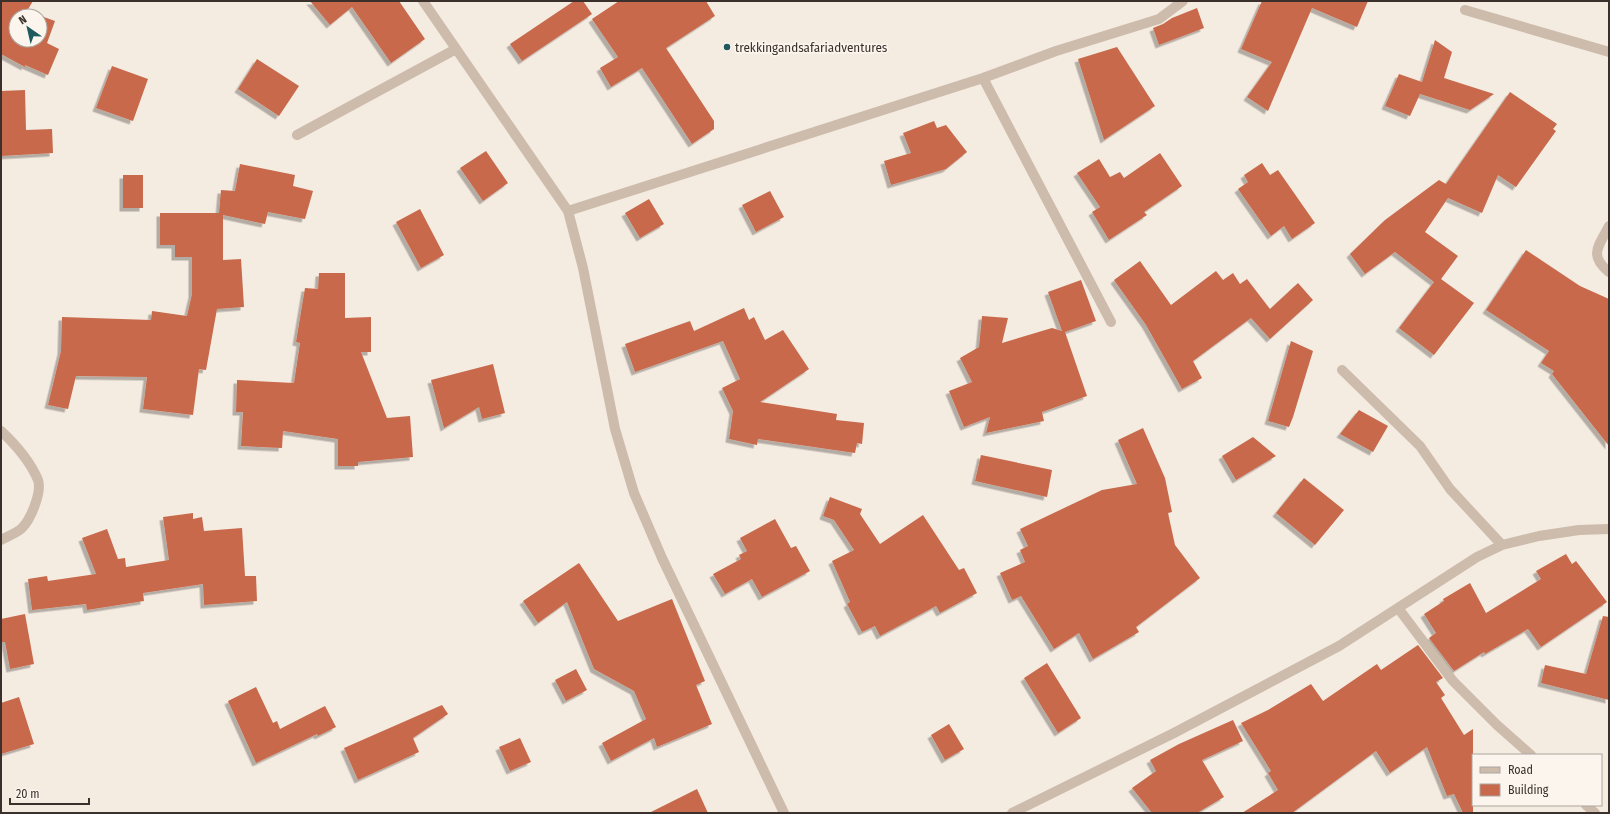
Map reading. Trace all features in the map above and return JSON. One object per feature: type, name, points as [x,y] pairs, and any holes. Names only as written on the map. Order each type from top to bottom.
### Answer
[{"type":"street","points":[[423,1],[568,211],[583,268],[615,429],[634,493],[662,558],[784,813]]},
{"type":"street","points":[[568,211],[983,78],[1056,51],[1159,19],[1183,1]]},
{"type":"street","points":[[1465,10],[1609,52]]},
{"type":"street","points":[[297,135],[456,49]]},
{"type":"street","points":[[983,78],[1111,322]]},
{"type":"street","points":[[1609,226],[1596,250],[1597,258],[1602,267],[1609,272]]},
{"type":"street","points":[[1342,370],[1420,446],[1450,489],[1502,546]]},
{"type":"street","points":[[1,431],[11,440],[27,460],[39,481],[36,501],[31,517],[22,529],[1,540]]},
{"type":"street","points":[[1012,813],[1167,736],[1339,646],[1477,557],[1502,546],[1539,536],[1579,530],[1609,529]]},
{"type":"street","points":[[1398,608],[1453,681],[1497,725],[1530,754]]},
{"type":"street","points":[[1587,806],[1595,813]]},
{"type":"building","points":[[1,1],[33,1],[29,8],[8,8],[8,48],[48,48],[48,44],[59,49],[48,75],[25,65],[25,67],[1,54]]},
{"type":"building","points":[[310,1],[399,1],[425,39],[391,63],[352,7],[330,25]]},
{"type":"building","points":[[574,1],[583,1],[592,14],[522,61],[510,44]]},
{"type":"building","points":[[619,1],[706,1],[715,16],[666,48],[714,121],[714,129],[692,144],[642,68],[611,87],[600,68],[618,57],[592,19]]},
{"type":"building","points":[[1262,1],[1368,1],[1357,27],[1312,8],[1268,111],[1247,97],[1272,62],[1241,49]]},
{"type":"building","points":[[1197,8],[1204,28],[1159,45],[1153,28],[1172,18]]},
{"type":"building","points":[[48,18],[55,21],[48,40]]},
{"type":"building","points":[[1435,40],[1452,52],[1444,78],[1494,94],[1470,110],[1420,94],[1410,116],[1385,106],[1399,74],[1422,82]]},
{"type":"building","points":[[1117,47],[1155,106],[1104,140],[1078,59]]},
{"type":"building","points":[[257,59],[299,86],[279,116],[238,89]]},
{"type":"building","points":[[112,66],[148,79],[133,121],[96,108]]},
{"type":"building","points":[[25,90],[26,130],[52,129],[53,153],[1,156],[1,91]]},
{"type":"building","points":[[1510,92],[1557,124],[1553,129],[1556,131],[1516,187],[1498,175],[1482,213],[1448,198],[1425,232],[1458,256],[1441,279],[1474,303],[1434,355],[1399,328],[1434,282],[1395,252],[1365,274],[1350,254],[1385,220],[1439,180],[1446,184]]},
{"type":"building","points":[[934,121],[937,128],[946,125],[967,152],[946,169],[891,185],[884,161],[911,153],[903,133]]},
{"type":"building","points":[[486,151],[508,183],[483,201],[460,168]]},
{"type":"building","points":[[1160,153],[1182,186],[1144,212],[1147,215],[1109,240],[1092,212],[1100,207],[1077,173],[1099,159],[1110,177],[1120,172],[1124,178]]},
{"type":"building","points":[[1262,163],[1270,175],[1278,170],[1315,223],[1292,239],[1284,226],[1271,236],[1238,189],[1248,182],[1244,175]]},
{"type":"building","points":[[240,164],[295,175],[293,186],[313,191],[305,219],[268,212],[265,224],[223,215],[223,260],[241,259],[244,307],[217,309],[206,370],[199,369],[193,415],[143,409],[147,377],[76,376],[68,409],[48,405],[61,351],[62,317],[151,320],[152,311],[187,316],[192,294],[192,257],[175,257],[175,245],[160,245],[160,213],[219,213],[221,190],[235,191]]},
{"type":"building","points":[[123,175],[143,175],[143,208],[123,208]]},
{"type":"building","points":[[770,191],[784,217],[756,232],[742,205]]},
{"type":"building","points":[[649,199],[664,224],[640,238],[625,213]]},
{"type":"building","points":[[420,209],[444,255],[421,268],[396,222]]},
{"type":"building","points":[[1526,250],[1580,286],[1609,299],[1609,446],[1552,374],[1554,371],[1541,363],[1549,351],[1486,310]]},
{"type":"building","points":[[1140,261],[1171,305],[1216,271],[1223,280],[1233,273],[1240,284],[1247,279],[1270,309],[1298,283],[1313,300],[1270,339],[1251,318],[1193,361],[1202,378],[1182,389],[1146,325],[1114,280]]},
{"type":"building","points":[[319,273],[345,273],[345,318],[371,317],[371,352],[361,352],[387,418],[410,416],[413,457],[358,462],[358,466],[338,466],[338,439],[283,431],[282,448],[241,446],[243,412],[236,412],[237,380],[294,383],[300,343],[296,342],[305,288],[318,289]]},
{"type":"building","points":[[1081,280],[1096,321],[1065,332],[1087,396],[1042,412],[1044,421],[986,433],[990,417],[964,427],[949,391],[972,382],[960,358],[979,347],[982,316],[1008,318],[1002,343],[1052,328],[1062,331],[1048,292]]},
{"type":"building","points":[[744,308],[749,320],[754,317],[765,340],[783,330],[809,369],[760,402],[837,414],[836,420],[864,423],[862,444],[857,443],[855,453],[758,439],[757,445],[729,439],[733,411],[722,388],[740,379],[723,341],[635,372],[625,344],[690,321],[694,331]]},
{"type":"building","points":[[1291,341],[1313,351],[1289,427],[1268,421]]},
{"type":"building","points":[[493,364],[505,413],[482,419],[479,407],[444,428],[431,380]]},
{"type":"building","points":[[1359,410],[1388,426],[1373,452],[1340,434]]},
{"type":"building","points":[[1143,428],[1165,478],[1172,512],[1168,513],[1175,545],[1200,578],[1136,627],[1139,632],[1093,659],[1079,633],[1054,649],[1021,596],[1012,600],[1000,573],[1025,562],[1020,550],[1028,546],[1020,529],[1102,490],[1137,484],[1118,440]]},
{"type":"building","points":[[1253,437],[1276,456],[1236,480],[1222,456]]},
{"type":"building","points":[[981,455],[1052,470],[1047,497],[975,481]]},
{"type":"building","points":[[1304,478],[1344,510],[1315,545],[1276,513]]},
{"type":"building","points":[[830,497],[862,509],[860,514],[880,544],[923,515],[959,570],[964,568],[977,593],[940,613],[936,606],[880,636],[875,626],[862,632],[847,604],[850,602],[832,561],[854,550],[834,520],[823,516]]},
{"type":"building","points":[[193,513],[193,519],[202,517],[204,531],[242,528],[245,576],[256,576],[257,601],[204,605],[203,584],[143,593],[144,601],[87,610],[86,604],[32,610],[28,579],[47,576],[48,581],[96,574],[82,538],[107,529],[118,559],[125,558],[126,567],[169,560],[163,517]]},
{"type":"building","points":[[775,519],[791,548],[796,546],[810,571],[762,597],[752,579],[725,594],[713,574],[741,559],[739,555],[747,551],[740,538]]},
{"type":"building","points":[[1566,554],[1572,564],[1576,561],[1607,602],[1541,647],[1528,629],[1485,654],[1484,652],[1454,671],[1429,638],[1436,633],[1424,614],[1444,601],[1443,599],[1470,583],[1486,613],[1541,579],[1536,571]]},
{"type":"building","points":[[579,563],[618,621],[672,599],[705,681],[696,685],[712,724],[657,747],[654,738],[611,761],[602,743],[646,719],[634,691],[594,669],[567,602],[538,623],[523,601]]},
{"type":"building","points":[[25,614],[34,664],[10,669],[5,642],[1,642],[1,619]]},
{"type":"building","points":[[1603,616],[1609,617],[1609,700],[1541,683],[1545,665],[1586,674]]},
{"type":"building","points":[[1418,645],[1443,678],[1436,682],[1445,695],[1441,698],[1464,735],[1473,729],[1473,813],[1463,813],[1454,794],[1447,796],[1427,747],[1390,773],[1376,751],[1292,813],[1242,813],[1278,790],[1268,773],[1271,771],[1241,723],[1268,710],[1311,684],[1323,701],[1377,664],[1381,670]]},
{"type":"building","points":[[1047,663],[1081,718],[1058,733],[1024,678]]},
{"type":"building","points":[[576,669],[587,690],[566,701],[555,680]]},
{"type":"building","points":[[256,687],[273,723],[277,721],[280,729],[325,706],[336,727],[318,736],[317,734],[256,763],[228,701]]},
{"type":"building","points":[[19,697],[34,744],[1,754],[1,703]]},
{"type":"building","points":[[442,705],[448,714],[413,738],[419,752],[358,780],[344,748]]},
{"type":"building","points":[[1233,720],[1243,741],[1202,760],[1224,797],[1197,813],[1152,813],[1132,788],[1156,771],[1150,760],[1179,744]]},
{"type":"building","points":[[949,724],[964,749],[945,760],[931,735]]},
{"type":"building","points":[[520,738],[531,762],[510,771],[499,747]]},
{"type":"building","points":[[697,789],[708,813],[649,813]]},
{"type":"place","name":"trekkingandsafariadventures","points":[[727,47]]}]
